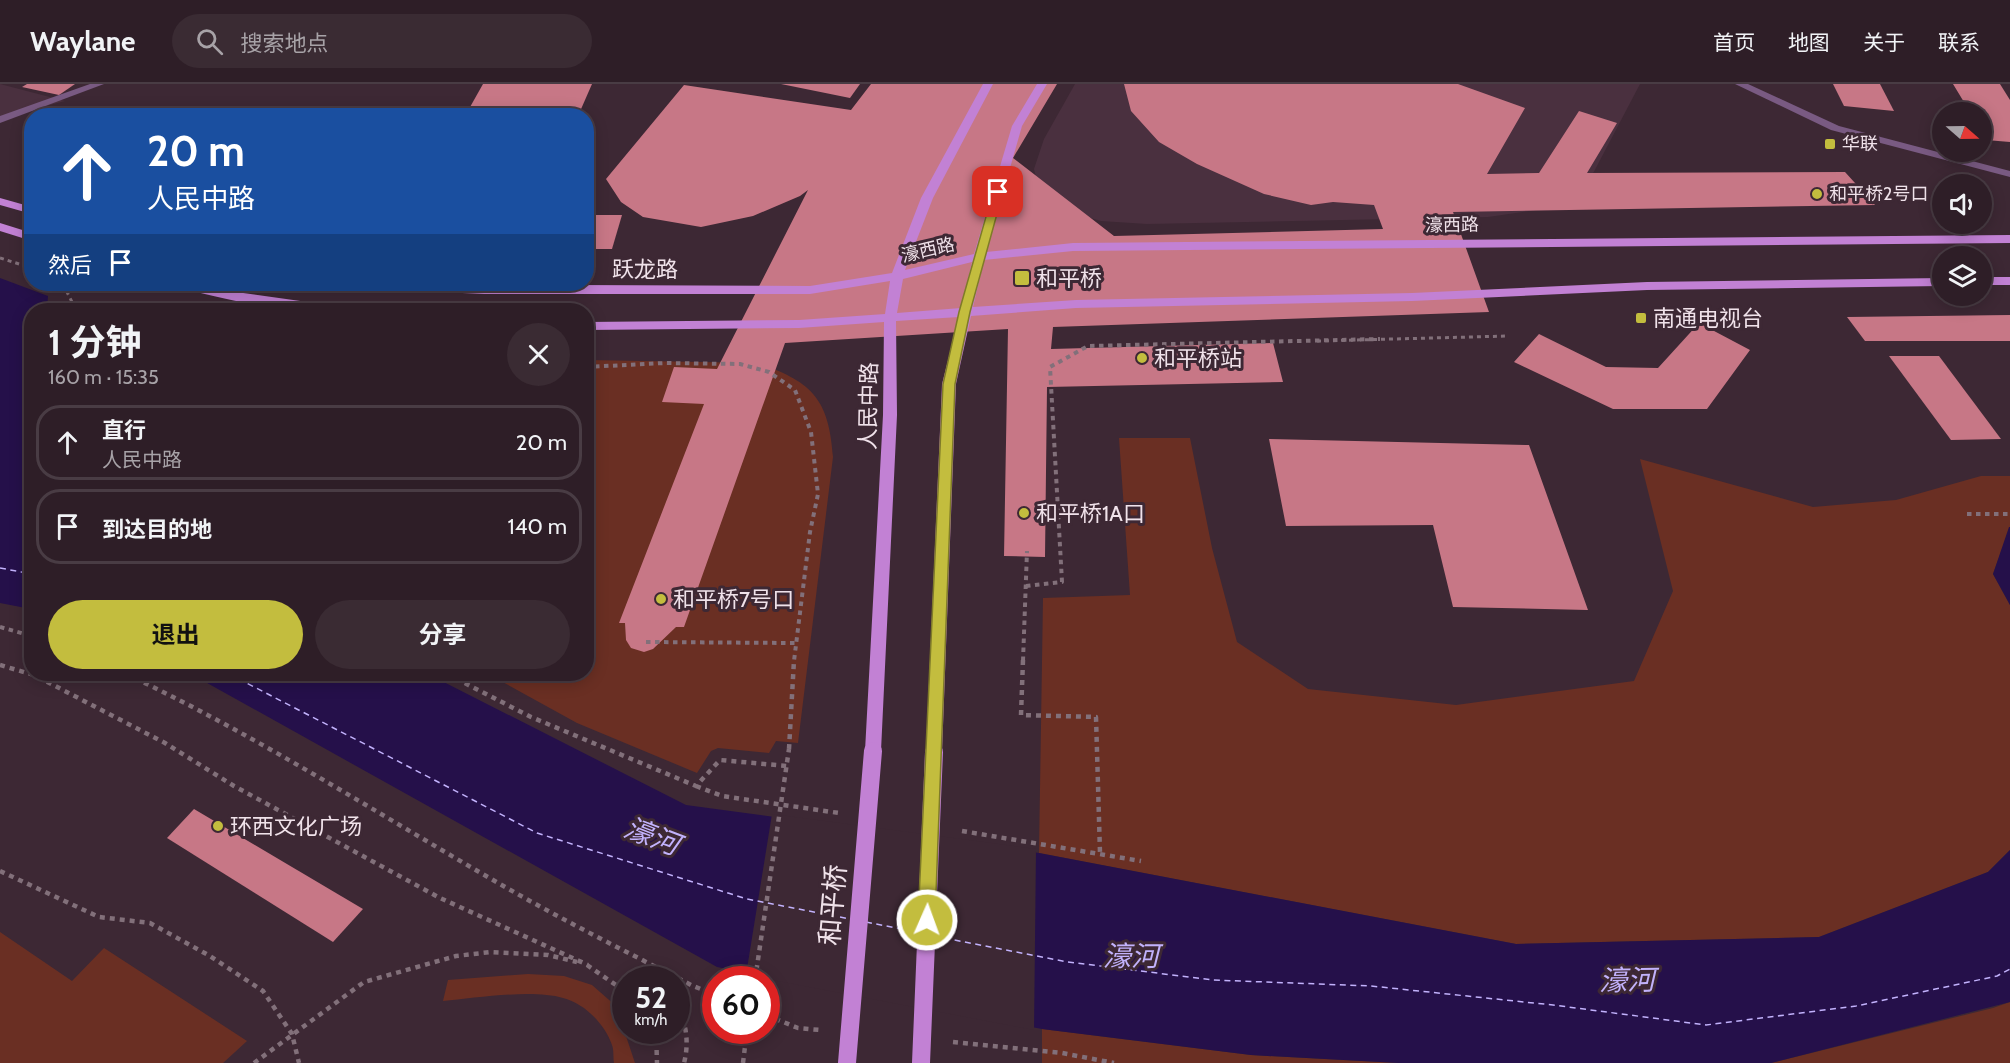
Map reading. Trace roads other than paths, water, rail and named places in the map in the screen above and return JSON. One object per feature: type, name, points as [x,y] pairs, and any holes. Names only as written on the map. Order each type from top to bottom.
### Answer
[{"type":"main road","name":"人民中路","points":[[873,751],[890,415],[890,318],[897,276],[927,198],[988,84]]},
{"type":"main road","points":[[921,1063],[949,384],[979,257],[1017,126],[1042,84]]},
{"type":"main road","points":[[0,201],[24,208]]},
{"type":"main road","points":[[0,226],[24,234]]},
{"type":"main road","name":"濠西路","points":[[897,276],[979,257],[1073,247],[2010,239]]},
{"type":"main road","name":"跃龙路","points":[[594,290],[810,290],[897,276]]},
{"type":"main road","points":[[1992,281],[2010,281]]},
{"type":"main road","points":[[594,326],[799,324],[1076,304],[1412,297],[1647,286],[1932,282]]},
{"type":"main road","points":[[210,291],[289,303]]},
{"type":"main road","name":"和平桥","points":[[847,1063],[873,751]]},
{"type":"street","points":[[33,108],[99,84]]},
{"type":"street","points":[[1740,84],[1835,128],[2010,174]]},
{"type":"street","points":[[0,120],[24,111]]},
{"type":"water","points":[[0,278],[24,287],[24,291],[35,291],[48,296],[48,303],[24,303],[24,608],[0,603]]},
{"type":"water","points":[[2010,527],[2010,605],[1993,574]]},
{"type":"water","name":"濠河","points":[[204,681],[442,681],[686,805],[1039,853],[1516,944],[1819,937],[1988,872],[2010,850],[2010,1002],[1771,1063],[1399,1063],[1251,1055],[1042,1029],[780,979],[780,966],[715,966]]},
{"type":"place","name":"华联","points":[[1830,144]]},
{"type":"place","name":"和平桥2号口","points":[[1817,194]]},
{"type":"place","name":"和平桥","points":[[1022,278]]},
{"type":"place","name":"南通电视台","points":[[1641,318]]},
{"type":"place","name":"和平桥站","points":[[1142,358]]},
{"type":"place","name":"和平桥1A口","points":[[1024,513]]},
{"type":"place","name":"和平桥7号口","points":[[661,599]]},
{"type":"place","name":"环西文化广场","points":[[218,826]]}]
